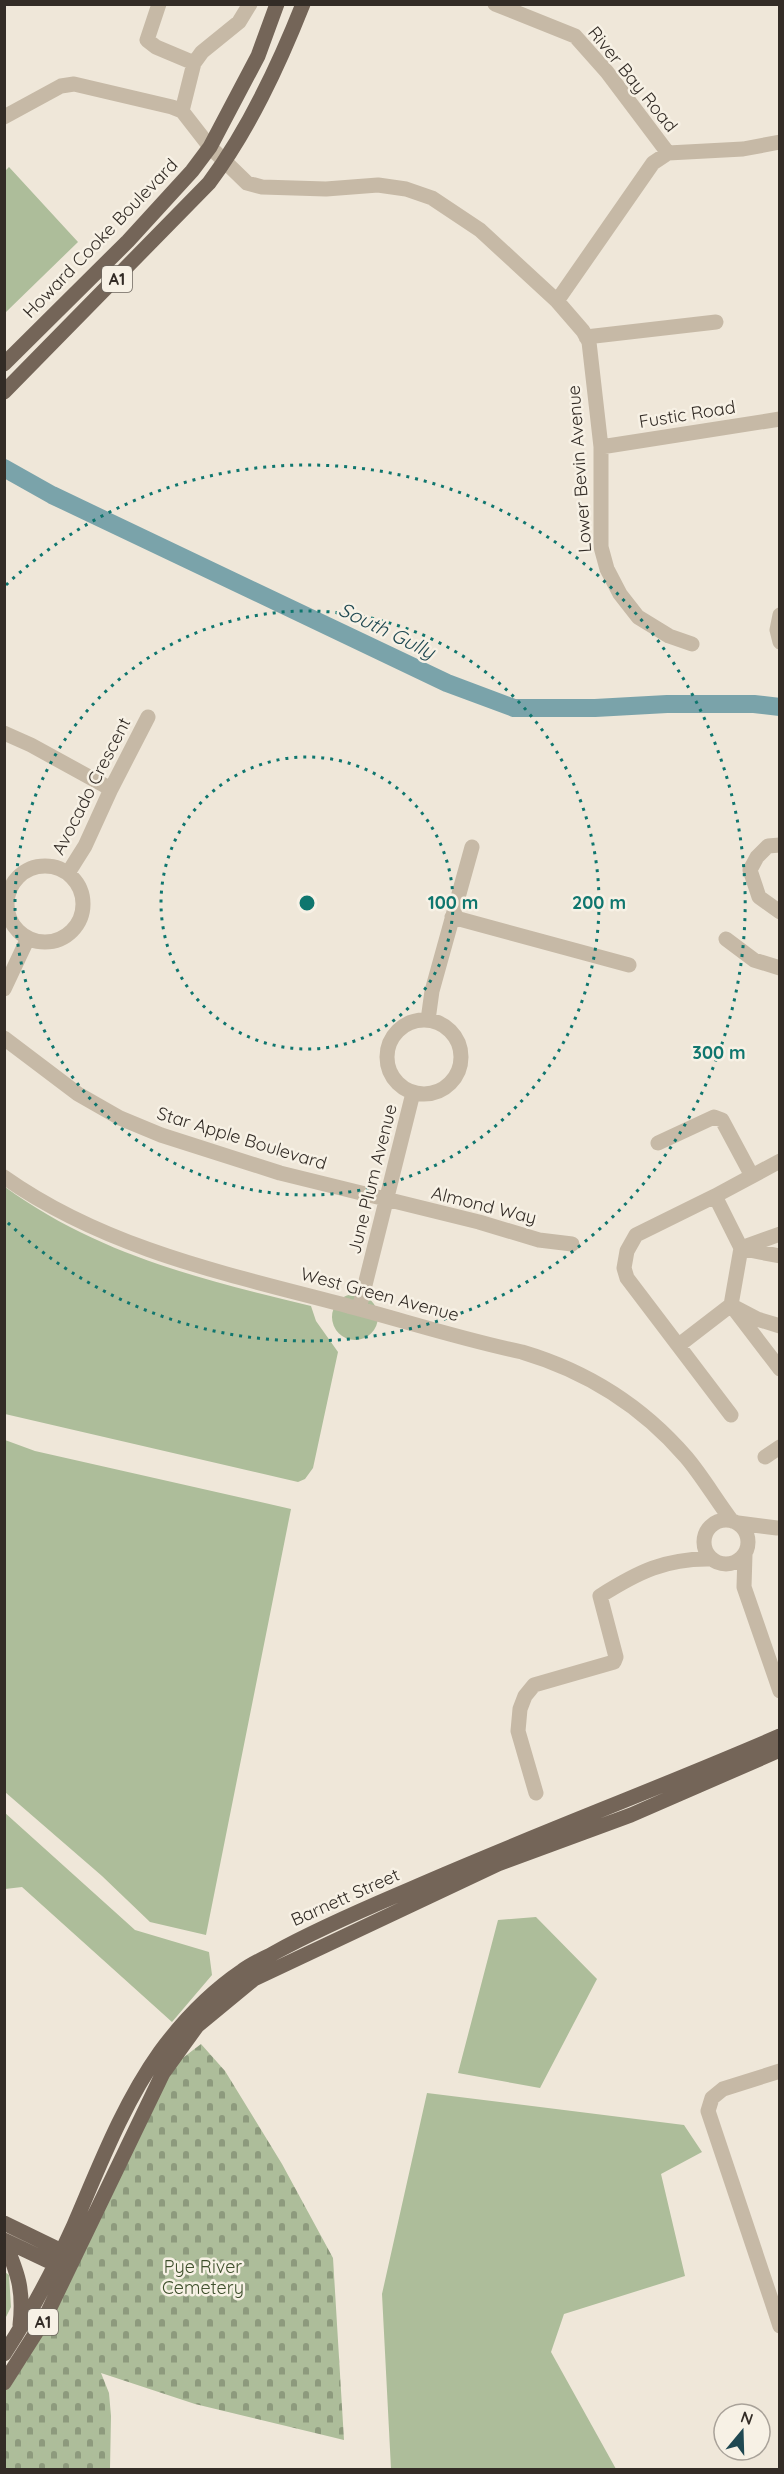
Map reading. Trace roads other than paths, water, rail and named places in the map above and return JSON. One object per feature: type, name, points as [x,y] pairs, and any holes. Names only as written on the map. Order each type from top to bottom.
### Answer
[{"type":"main road","name":"Howard Cooke Boulevard","points":[[4,364],[128,241],[192,171],[210,147],[258,56],[278,4]]},
{"type":"main road","name":"A1","points":[[4,392],[199,195],[225,161],[281,60],[303,4]]},
{"type":"main road","name":"Barnett Street","points":[[65,2260],[96,2172],[130,2103],[160,2052],[199,2005],[243,1970],[305,1936],[422,1884],[550,1829],[676,1781],[780,1736]]},
{"type":"main road","name":"Barnett Street","points":[[65,2260],[163,2073],[197,2026],[254,1979],[498,1864],[631,1815],[780,1750]]},
{"type":"main road","points":[[4,2223],[65,2260]]},
{"type":"main road","points":[[4,2240],[65,2260]]},
{"type":"main road","points":[[4,2240],[20,2279],[22,2307],[19,2331]]},
{"type":"main road","name":"A1","points":[[4,2354],[65,2260]]},
{"type":"main road","name":"A1","points":[[4,2383],[44,2320],[65,2260]]},
{"type":"street","points":[[159,4],[147,40],[156,47],[194,63]]},
{"type":"street","points":[[4,117],[61,86],[74,84],[182,111],[194,63],[202,52],[239,22],[250,4]]},
{"type":"street","name":"River Bay Road","points":[[495,4],[574,36],[607,72],[668,153],[743,149],[780,142]]},
{"type":"street","name":"Lower Bevin Avenue","points":[[182,111],[210,147],[247,183],[261,187],[326,189],[378,185],[406,189],[432,198],[480,230],[557,301],[586,337],[591,360],[601,447],[601,547],[607,569],[620,594],[638,617],[669,636],[692,644]]},
{"type":"street","points":[[557,301],[652,163],[668,153]]},
{"type":"street","points":[[586,337],[716,322]]},
{"type":"street","name":"Fustic Road","points":[[601,447],[780,419]]},
{"type":"street","points":[[780,615],[777,630],[780,642]]},
{"type":"street","name":"Avocado Crescent","points":[[68,873],[85,846],[148,717]]},
{"type":"street","points":[[4,733],[31,745],[111,789]]},
{"type":"street","points":[[780,845],[768,846],[757,857],[750,870],[759,897],[780,912]]},
{"type":"street","points":[[428,1020],[432,991],[472,847]]},
{"type":"street","points":[[38,866],[54,867],[68,873],[76,880],[83,897],[83,915],[70,934],[50,942],[28,938],[17,930],[10,918],[7,904],[11,886],[22,873],[38,866]]},
{"type":"street","points":[[452,917],[629,965]]},
{"type":"street","points":[[4,989],[28,938]]},
{"type":"street","points":[[726,939],[754,960],[780,968]]},
{"type":"street","points":[[416,1020],[428,1020],[443,1025],[454,1036],[460,1050],[460,1065],[452,1081],[439,1091],[430,1094],[413,1092],[402,1087],[388,1069],[386,1057],[388,1045],[394,1034],[404,1025],[416,1020]]},
{"type":"street","name":"Star Apple Boulevard","points":[[4,1038],[78,1094],[120,1118],[161,1136],[280,1173],[386,1199]]},
{"type":"street","name":"June Plum Avenue","points":[[359,1309],[413,1092]]},
{"type":"street","points":[[658,1143],[718,1117],[752,1176]]},
{"type":"street","points":[[731,1415],[627,1278],[624,1268],[627,1251],[636,1234],[715,1197],[780,1161]]},
{"type":"street","name":"West Green Avenue","points":[[4,1177],[68,1217],[119,1239],[202,1268],[532,1355],[585,1375],[637,1410],[684,1455],[735,1522]]},
{"type":"street","points":[[679,1345],[730,1305],[741,1248],[715,1197]]},
{"type":"street","name":"Almond Way","points":[[386,1199],[539,1240],[572,1244]]},
{"type":"street","points":[[741,1248],[780,1234]]},
{"type":"street","points":[[741,1248],[780,1256]]},
{"type":"street","points":[[730,1305],[757,1319],[780,1326]]},
{"type":"street","points":[[730,1305],[780,1370]]},
{"type":"street","points":[[765,1457],[780,1447]]},
{"type":"street","points":[[713,1496],[705,1550],[744,1587]]},
{"type":"street","points":[[686,1558],[718,1521],[778,1528]]},
{"type":"street","points":[[735,1522],[747,1534],[744,1587],[780,1691]]},
{"type":"street","points":[[536,1793],[518,1731],[520,1709],[525,1696],[534,1685],[615,1662],[616,1657],[600,1596],[657,1565],[686,1558],[734,1563],[778,1528]]},
{"type":"street","points":[[780,2071],[723,2089],[712,2098],[708,2110],[780,2326]]},
{"type":"waterway","name":"South Gully","points":[[4,468],[52,495],[447,683],[514,708],[595,708],[667,704],[754,704],[780,707]]},
{"type":"park label","name":"Pye River Cemetery","points":[[203,2276]]}]
